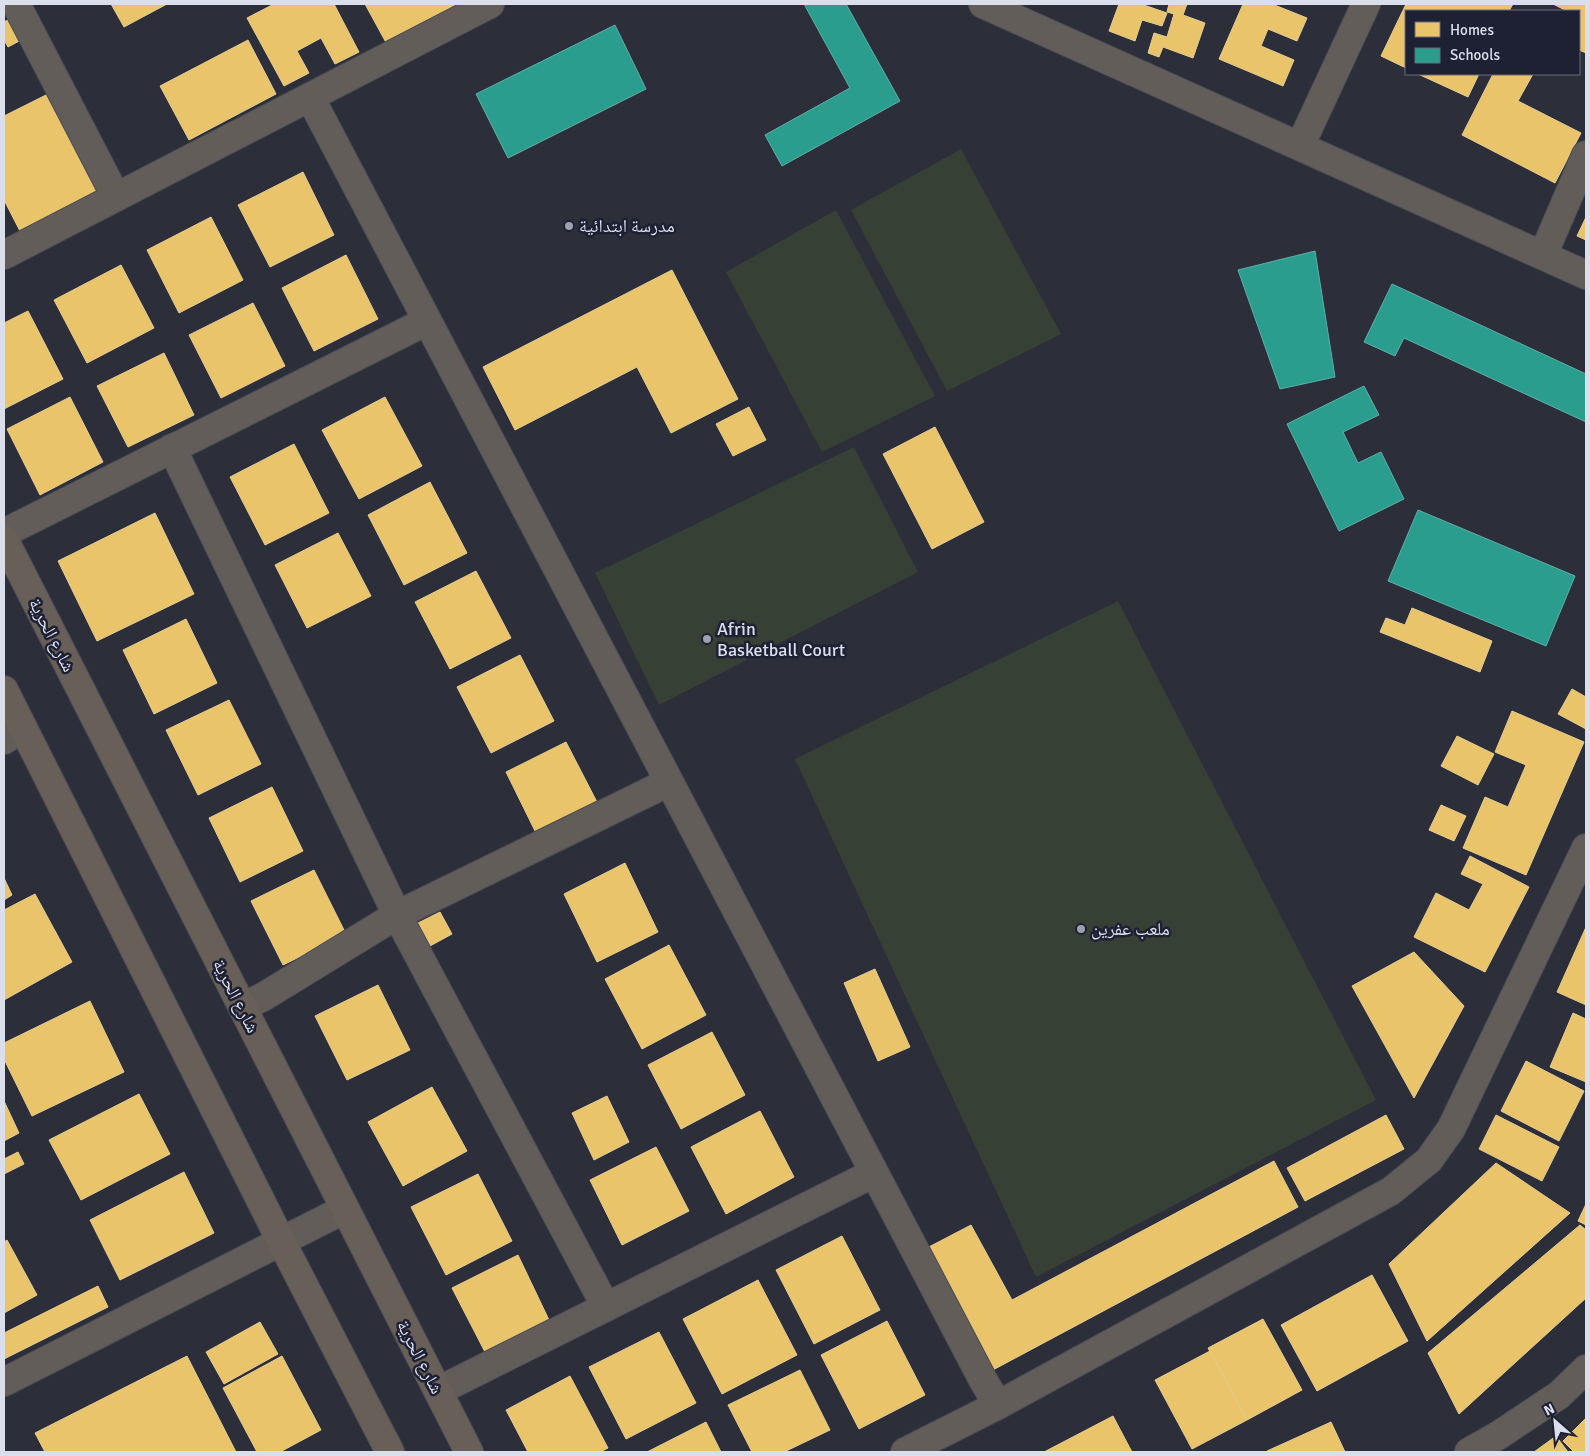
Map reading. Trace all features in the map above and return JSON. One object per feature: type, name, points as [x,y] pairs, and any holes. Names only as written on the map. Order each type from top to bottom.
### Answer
[{"type":"main road","name":"شارع الحرية","points":[[4,539],[469,1452]]},
{"type":"main road","points":[[4,690],[14,734],[390,1452]]},
{"type":"street","points":[[16,4],[116,197]]},
{"type":"street","points":[[4,255],[490,4]]},
{"type":"street","points":[[983,4],[1586,275]]},
{"type":"street","points":[[1300,146],[1366,4]]},
{"type":"street","points":[[310,97],[978,1372],[998,1405]]},
{"type":"street","points":[[1542,255],[1586,155]]},
{"type":"street","points":[[4,533],[427,321]]},
{"type":"street","points":[[172,448],[397,916],[606,1307]]},
{"type":"street","points":[[242,1007],[263,997],[397,916],[669,782]]},
{"type":"street","points":[[905,1452],[998,1405],[1390,1191],[1429,1160],[1451,1129],[1585,852]]},
{"type":"street","points":[[438,1391],[874,1173]]},
{"type":"street","points":[[4,1382],[345,1209]]},
{"type":"street","points":[[1469,1452],[1559,1395],[1586,1369]]},
{"type":"green space","points":[[961,149],[1061,334],[947,391],[851,210]]},
{"type":"green space","points":[[836,210],[935,396],[822,452],[726,272]]},
{"type":"green space","name":"Afrin Basketball Court","points":[[854,447],[918,572],[659,705],[595,573]]},
{"type":"green space","name":"ملعب عفرين","points":[[1118,601],[1376,1100],[1036,1277],[795,759]]},
{"type":"building: Homes","points":[[111,4],[167,4],[124,27]]},
{"type":"building: Homes","points":[[274,4],[334,4],[359,52],[335,64],[321,38],[297,51],[309,73],[284,86],[247,18]]},
{"type":"building: Homes","points":[[365,4],[460,4],[462,9],[389,48]]},
{"type":"building: Homes","points":[[1119,4],[1141,4],[1167,13],[1162,26],[1142,20],[1135,41],[1109,31]]},
{"type":"building: Homes","points":[[1169,4],[1187,4],[1183,15],[1205,23],[1193,58],[1163,47],[1159,57],[1148,53],[1154,33],[1167,37],[1174,14],[1167,12]]},
{"type":"building: Homes","points":[[1243,4],[1272,4],[1307,18],[1297,41],[1268,29],[1261,46],[1294,60],[1283,86],[1219,59]]},
{"type":"building: Homes","points":[[1406,4],[1513,4],[1510,10],[1405,10],[1405,68],[1381,56]]},
{"type":"building: Homes","points":[[1553,4],[1586,4],[1586,53],[1580,50],[1580,10],[1565,10]]},
{"type":"building: Homes","points":[[11,18],[23,39],[8,47],[4,40],[4,22]]},
{"type":"building: Homes","points":[[248,40],[276,94],[189,140],[160,86]]},
{"type":"building: Homes","points":[[1420,75],[1479,75],[1468,97]]},
{"type":"building: Homes","points":[[1492,75],[1532,75],[1518,101],[1581,133],[1555,183],[1462,135]]},
{"type":"building: Homes","points":[[50,93],[101,193],[21,233],[4,200],[4,116]]},
{"type":"building: Homes","points":[[303,172],[334,235],[270,267],[238,205]]},
{"type":"building: Homes","points":[[211,217],[243,280],[179,313],[147,250]]},
{"type":"building: Homes","points":[[1586,217],[1586,240],[1577,236]]},
{"type":"building: Homes","points":[[346,255],[378,319],[314,351],[282,288]]},
{"type":"building: Homes","points":[[121,265],[154,328],[87,363],[54,300]]},
{"type":"building: Homes","points":[[672,270],[738,399],[671,433],[637,367],[515,430],[483,367]]},
{"type":"building: Homes","points":[[253,303],[285,366],[221,398],[189,335]]},
{"type":"building: Homes","points":[[28,311],[63,379],[4,409],[4,323]]},
{"type":"building: Homes","points":[[164,353],[194,415],[128,447],[97,386]]},
{"type":"building: Homes","points":[[70,397],[103,462],[40,495],[7,429]]},
{"type":"building: Homes","points":[[385,397],[422,466],[359,499],[322,430]]},
{"type":"building: Homes","points":[[749,407],[766,440],[733,456],[716,424]]},
{"type":"building: Homes","points":[[935,427],[984,522],[932,549],[883,454]]},
{"type":"building: Homes","points":[[294,444],[329,513],[265,545],[230,477]]},
{"type":"building: Homes","points":[[430,482],[467,553],[404,585],[368,515]]},
{"type":"building: Homes","points":[[155,513],[194,594],[97,641],[58,561]]},
{"type":"building: Homes","points":[[338,533],[371,596],[307,628],[275,565]]},
{"type":"building: Homes","points":[[476,571],[511,638],[450,669],[415,602]]},
{"type":"building: Homes","points":[[1412,608],[1492,641],[1480,672],[1380,632],[1386,618],[1405,625]]},
{"type":"building: Homes","points":[[186,619],[217,683],[154,714],[123,650]]},
{"type":"building: Homes","points":[[520,655],[554,721],[491,753],[457,687]]},
{"type":"building: Homes","points":[[1572,689],[1586,697],[1586,729],[1558,714]]},
{"type":"building: Homes","points":[[229,700],[261,764],[198,795],[166,730]]},
{"type":"building: Homes","points":[[1512,711],[1584,742],[1526,875],[1463,848],[1485,797],[1508,807],[1526,765],[1495,752]]},
{"type":"building: Homes","points":[[1457,736],[1494,754],[1478,785],[1441,766]]},
{"type":"building: Homes","points":[[566,742],[598,804],[537,835],[506,772]]},
{"type":"building: Homes","points":[[272,787],[303,851],[240,882],[209,818]]},
{"type":"building: Homes","points":[[1441,805],[1466,816],[1454,841],[1429,830]]},
{"type":"building: Homes","points":[[1470,856],[1529,887],[1485,972],[1414,937],[1436,893],[1469,910],[1483,884],[1461,874]]},
{"type":"building: Homes","points":[[625,863],[658,932],[597,962],[564,894]]},
{"type":"building: Homes","points":[[314,870],[346,934],[283,965],[251,901]]},
{"type":"building: Homes","points":[[4,878],[12,895],[4,900]]},
{"type":"building: Homes","points":[[35,894],[72,962],[4,1000],[4,910]]},
{"type":"building: Homes","points":[[440,912],[452,934],[430,946],[418,923]]},
{"type":"building: Homes","points":[[1586,927],[1586,1005],[1557,992]]},
{"type":"building: Homes","points":[[669,945],[706,1015],[642,1049],[605,979]]},
{"type":"building: Homes","points":[[1414,952],[1464,1006],[1414,1098],[1352,986]]},
{"type":"building: Homes","points":[[875,969],[910,1047],[878,1061],[844,983]]},
{"type":"building: Homes","points":[[378,985],[410,1050],[347,1080],[315,1016]]},
{"type":"building: Homes","points":[[90,1001],[124,1072],[32,1116],[4,1059],[4,1043]]},
{"type":"building: Homes","points":[[1573,1013],[1586,1019],[1586,1082],[1550,1067]]},
{"type":"building: Homes","points":[[712,1032],[745,1095],[681,1129],[648,1065]]},
{"type":"building: Homes","points":[[1526,1061],[1584,1091],[1559,1141],[1501,1111]]},
{"type":"building: Homes","points":[[432,1087],[467,1151],[403,1186],[368,1122]]},
{"type":"building: Homes","points":[[139,1094],[170,1154],[81,1200],[49,1140]]},
{"type":"building: Homes","points":[[607,1096],[629,1142],[594,1160],[572,1113]]},
{"type":"building: Homes","points":[[4,1101],[19,1133],[4,1141]]},
{"type":"building: Homes","points":[[760,1111],[794,1177],[726,1214],[691,1147]]},
{"type":"building: Homes","points":[[1386,1115],[1404,1149],[1305,1201],[1287,1168]]},
{"type":"building: Homes","points":[[1496,1115],[1559,1147],[1542,1181],[1479,1149]]},
{"type":"building: Homes","points":[[656,1147],[689,1211],[622,1245],[590,1180]]},
{"type":"building: Homes","points":[[18,1152],[24,1164],[4,1174],[4,1159]]},
{"type":"building: Homes","points":[[1274,1161],[1298,1207],[991,1371],[925,1249],[971,1225],[1012,1300]]},
{"type":"building: Homes","points":[[1496,1163],[1570,1213],[1427,1341],[1389,1264]]},
{"type":"building: Homes","points":[[184,1172],[214,1233],[120,1280],[90,1220]]},
{"type":"building: Homes","points":[[478,1174],[512,1241],[446,1275],[411,1207]]},
{"type":"building: Homes","points":[[1586,1204],[1586,1225],[1578,1221]]},
{"type":"building: Homes","points":[[1580,1225],[1586,1230],[1586,1298],[1459,1414],[1428,1353]]},
{"type":"building: Homes","points":[[842,1236],[880,1310],[814,1344],[776,1270]]},
{"type":"building: Homes","points":[[7,1240],[37,1295],[4,1313],[4,1242]]},
{"type":"building: Homes","points":[[518,1255],[549,1320],[485,1352],[452,1288]]},
{"type":"building: Homes","points":[[1372,1275],[1408,1341],[1317,1391],[1281,1325]]},
{"type":"building: Homes","points":[[758,1280],[797,1355],[722,1394],[683,1319]]},
{"type":"building: Homes","points":[[98,1286],[108,1307],[4,1359],[4,1333]]},
{"type":"building: Homes","points":[[1263,1319],[1302,1390],[1247,1420],[1208,1348]]},
{"type":"building: Homes","points":[[887,1321],[925,1395],[859,1429],[821,1355]]},
{"type":"building: Homes","points":[[260,1322],[278,1354],[224,1384],[206,1352]]},
{"type":"building: Homes","points":[[659,1332],[696,1403],[626,1439],[589,1367]]},
{"type":"building: Homes","points":[[1210,1351],[1247,1420],[1192,1449],[1155,1380]]},
{"type":"building: Homes","points":[[187,1356],[236,1452],[45,1452],[35,1433]]},
{"type":"building: Homes","points":[[282,1356],[321,1430],[280,1452],[257,1452],[223,1388]]},
{"type":"building: Homes","points":[[800,1370],[830,1430],[784,1452],[752,1452],[728,1405]]},
{"type":"building: Homes","points":[[570,1376],[608,1448],[600,1452],[528,1452],[506,1410]]},
{"type":"building: Homes","points":[[1113,1416],[1132,1452],[1044,1452]]},
{"type":"building: Homes","points":[[1586,1418],[1586,1452],[1574,1452],[1563,1441]]},
{"type":"building: Homes","points":[[706,1422],[721,1452],[647,1452]]},
{"type":"building: Homes","points":[[1331,1422],[1345,1452],[1267,1451]]},
{"type":"building: Homes","points":[[1556,1436],[1568,1452],[1534,1452]]},
{"type":"building: Schools","points":[[804,4],[846,4],[900,101],[782,166],[765,135],[850,88]]},
{"type":"building: Schools","points":[[615,25],[646,89],[508,158],[476,94]]},
{"type":"building: Schools","points":[[1315,251],[1335,377],[1280,389],[1238,270]]},
{"type":"building: Schools","points":[[1392,284],[1586,374],[1586,422],[1404,338],[1395,356],[1364,342]]},
{"type":"building: Schools","points":[[1364,386],[1379,415],[1343,432],[1358,463],[1381,452],[1404,499],[1339,531],[1287,424]]},
{"type":"building: Schools","points":[[1418,510],[1575,576],[1546,646],[1388,581]]},
{"type":"place","name":"مدرسة ابتدائية","points":[[569,226]]},
{"type":"place","name":"Afrin Basketball Court","points":[[707,639]]},
{"type":"place","name":"ملعب عفرين","points":[[1081,929]]}]
